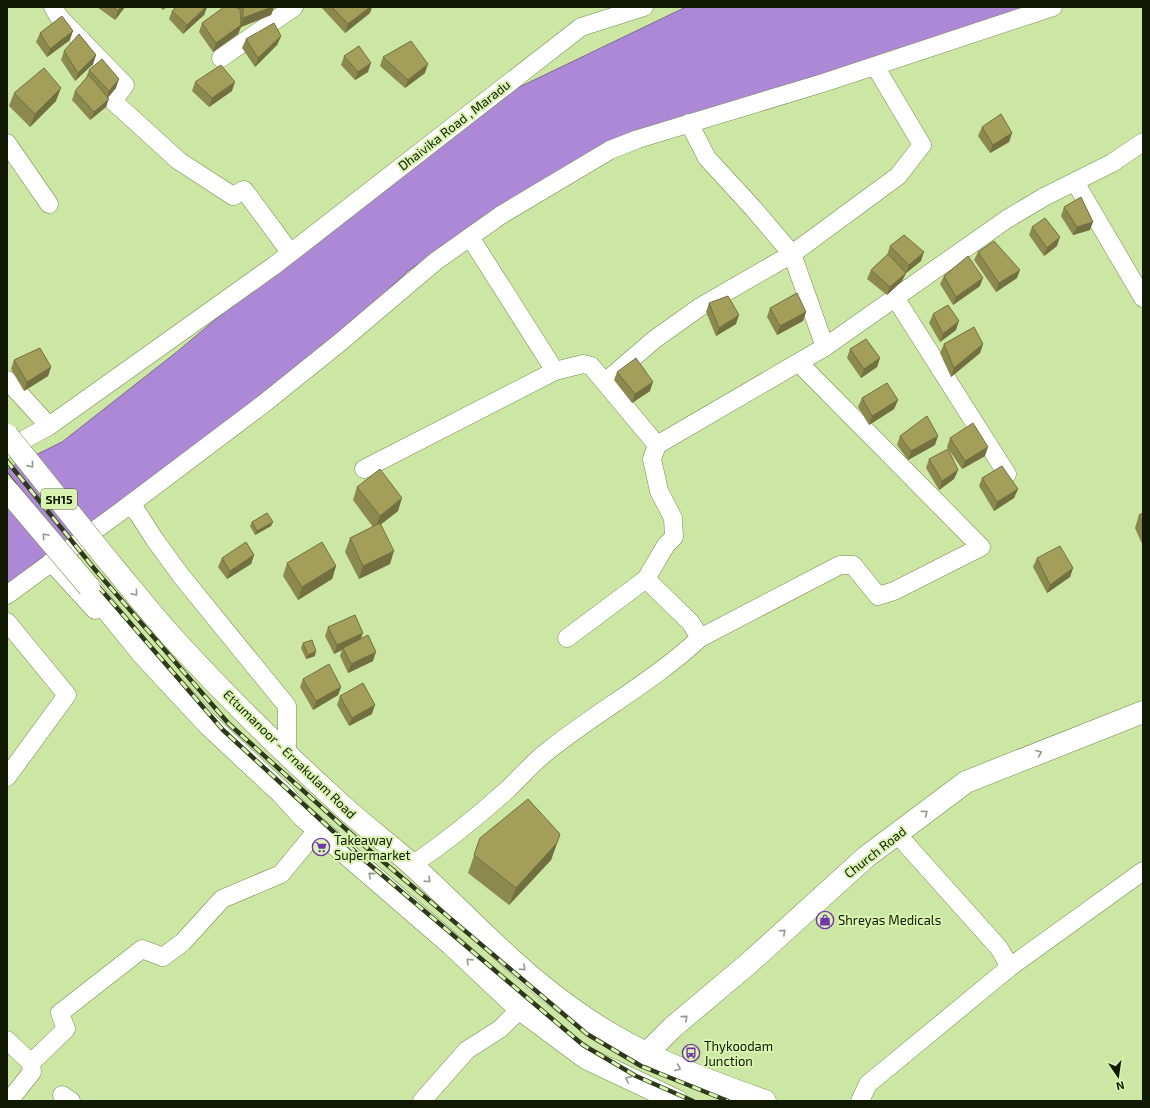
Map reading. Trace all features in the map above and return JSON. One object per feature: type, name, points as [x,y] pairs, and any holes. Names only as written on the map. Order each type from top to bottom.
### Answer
[{"type":"main road","name":"Ettumanoor - Ernakulam Road","points":[[7,435],[110,563],[174,639],[337,802],[412,865],[532,977],[570,1007],[601,1028],[646,1054],[713,1083],[765,1101]]},
{"type":"main road","points":[[7,490],[89,587],[143,654],[209,725],[281,792],[318,829],[430,926],[520,1009],[586,1058],[677,1101]]},
{"type":"main road","name":"Church Road","points":[[646,1054],[673,1027],[748,964],[866,857],[966,782],[1143,712]]},
{"type":"main road","points":[[430,926],[452,903]]},
{"type":"street","points":[[221,58],[294,7]]},
{"type":"street","name":"Dhaivika Road , Maradu","points":[[7,449],[49,426],[275,265],[290,252],[433,144],[522,71],[581,27],[644,7]]},
{"type":"street","points":[[7,595],[128,506],[262,404],[338,344],[417,276],[501,215],[610,150],[638,139],[875,66],[1053,7]]},
{"type":"street","points":[[56,12],[125,85],[113,101],[179,161],[233,196],[244,190],[290,252]]},
{"type":"street","points":[[605,382],[655,340],[700,307],[792,254],[898,176],[922,145],[875,66]]},
{"type":"street","points":[[689,123],[707,158],[792,254],[825,347]]},
{"type":"street","points":[[568,638],[646,579],[666,545],[674,537],[673,518],[659,491],[652,459],[657,445],[825,347],[896,299],[1007,219],[1112,163],[1143,142]]},
{"type":"street","points":[[7,143],[49,204]]},
{"type":"street","points":[[1075,182],[1143,298]]},
{"type":"street","points":[[470,237],[555,371]]},
{"type":"street","points":[[896,299],[1007,474]]},
{"type":"street","points":[[412,865],[446,842],[507,790],[546,751],[579,726],[676,660],[700,638],[840,565],[853,565],[878,596],[894,591],[981,547],[799,363]]},
{"type":"street","points":[[364,469],[555,371],[583,364],[591,366],[657,445]]},
{"type":"street","points":[[7,380],[49,426]]},
{"type":"street","points":[[128,506],[137,512],[154,540],[182,577],[287,706],[287,753]]},
{"type":"street","points":[[51,562],[207,729],[249,777],[281,792]]},
{"type":"street","points":[[646,579],[691,623],[700,638]]},
{"type":"street","points":[[7,622],[67,695],[7,776]]},
{"type":"street","points":[[30,1063],[66,1029],[60,1014],[142,948],[163,957],[183,942],[222,899],[281,874],[318,829]]},
{"type":"street","points":[[897,834],[999,948],[1010,967]]},
{"type":"street","points":[[860,1101],[868,1084],[1010,967],[1143,871]]},
{"type":"street","points":[[422,1101],[467,1050],[500,1029],[520,1009]]},
{"type":"street","points":[[7,1040],[30,1063],[32,1072],[9,1101]]},
{"type":"shaded area","points":[[686,7],[1025,7],[879,57],[738,100],[503,208],[409,270],[329,345],[115,509],[37,561],[7,585],[7,469],[62,442],[178,351],[283,263],[505,94]]},
{"type":"building","points":[[112,7],[121,7],[118,11]]},
{"type":"building","points":[[176,7],[206,7],[187,25],[172,11]]},
{"type":"building","points":[[224,7],[234,7],[240,9],[241,25],[216,43],[202,23]]},
{"type":"building","points":[[243,7],[272,7],[243,18]]},
{"type":"building","points":[[332,7],[370,7],[348,24]]},
{"type":"building","points":[[62,16],[73,31],[50,49],[40,33]]},
{"type":"building","points":[[274,23],[281,36],[258,58],[246,39]]},
{"type":"building","points":[[79,34],[96,55],[78,73],[64,51]]},
{"type":"building","points":[[411,41],[428,64],[408,80],[383,57]]},
{"type":"building","points":[[359,46],[371,63],[358,72],[344,56]]},
{"type":"building","points":[[102,59],[119,79],[109,91],[89,70]]},
{"type":"building","points":[[221,65],[235,82],[212,98],[195,82]]},
{"type":"building","points":[[44,68],[61,88],[35,114],[14,93]]},
{"type":"building","points":[[89,75],[109,99],[94,112],[75,91]]},
{"type":"building","points":[[1001,114],[1012,133],[993,145],[982,127]]},
{"type":"building","points":[[1081,197],[1093,222],[1077,227],[1064,207]]},
{"type":"building","points":[[1045,218],[1060,237],[1047,248],[1032,227]]},
{"type":"building","points":[[904,235],[924,252],[909,265],[890,246]]},
{"type":"building","points":[[994,241],[1020,270],[999,283],[978,252]]},
{"type":"building","points":[[888,254],[906,273],[890,287],[871,270]]},
{"type":"building","points":[[968,256],[983,278],[956,297],[944,276]]},
{"type":"building","points":[[797,293],[806,312],[780,326],[770,308]]},
{"type":"building","points":[[728,296],[739,315],[719,328],[709,303]]},
{"type":"building","points":[[948,305],[959,321],[943,334],[933,314]]},
{"type":"building","points":[[974,327],[983,344],[954,368],[944,344]]},
{"type":"building","points":[[866,339],[880,358],[864,369],[850,349]]},
{"type":"building","points":[[40,348],[51,367],[27,382],[14,360]]},
{"type":"building","points":[[636,358],[653,382],[635,394],[617,372]]},
{"type":"building","points":[[887,383],[898,400],[872,416],[862,398]]},
{"type":"building","points":[[927,416],[938,436],[911,451],[900,436]]},
{"type":"building","points":[[973,423],[988,447],[965,461],[950,438]]},
{"type":"building","points":[[948,449],[958,470],[942,481],[929,459]]},
{"type":"building","points":[[1002,466],[1018,489],[997,502],[982,478]]},
{"type":"building","points":[[380,469],[402,498],[380,516],[357,487]]},
{"type":"building","points":[[267,513],[273,522],[257,531],[252,522]]},
{"type":"building","points":[[1143,513],[1143,523],[1139,515]]},
{"type":"building","points":[[380,523],[394,551],[363,566],[350,538]]},
{"type":"building","points":[[246,542],[254,555],[230,571],[222,558]]},
{"type":"building","points":[[322,542],[336,566],[302,587],[287,563]]},
{"type":"building","points":[[1060,546],[1073,568],[1050,585],[1037,558]]},
{"type":"building","points":[[355,615],[363,633],[337,645],[328,627]]},
{"type":"building","points":[[368,635],[376,652],[351,664],[343,648]]},
{"type":"building","points":[[312,640],[316,651],[308,655],[303,643]]},
{"type":"building","points":[[329,664],[341,687],[316,701],[303,679]]},
{"type":"building","points":[[363,683],[375,705],[352,718],[340,696]]},
{"type":"building","points":[[528,799],[560,834],[557,843],[516,888],[474,855],[480,838]]},
{"type":"railway","points":[[7,461],[97,572],[229,724],[367,848],[587,1034],[641,1066],[728,1101]]},
{"type":"railway","points":[[7,475],[91,578],[223,730],[362,858],[583,1045],[636,1076],[693,1101]]},
{"type":"place","name":"Takeaway Supermarket","points":[[321,847]]},
{"type":"place","name":"Shreyas Medicals","points":[[825,920]]},
{"type":"place","name":"Thykoodam Junction","points":[[691,1053]]}]
